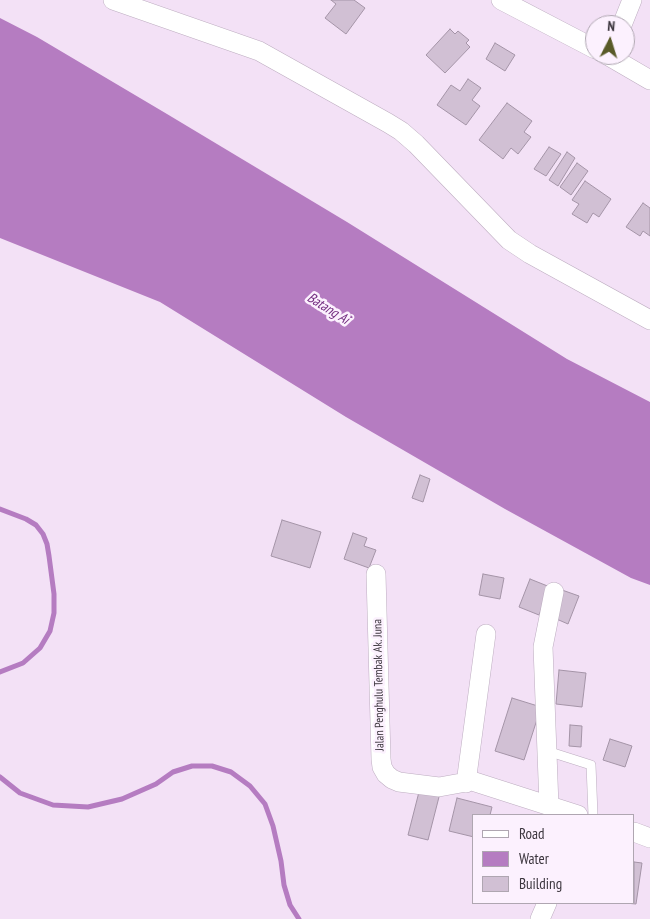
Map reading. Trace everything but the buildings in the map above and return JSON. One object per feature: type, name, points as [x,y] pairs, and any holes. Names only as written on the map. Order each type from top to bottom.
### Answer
[{"type":"street","points":[[113,0],[259,51],[395,127],[416,144],[509,240],[530,254],[650,320]]},
{"type":"street","points":[[501,0],[585,44]]},
{"type":"street","points":[[626,15],[632,0]]},
{"type":"street","points":[[624,65],[650,80]]},
{"type":"street","name":"Jalan Penghulu Tembak Ak. Juna","points":[[376,574],[380,748],[382,767],[386,774],[399,782],[439,787],[472,781],[575,814]]},
{"type":"street","points":[[549,806],[543,647],[554,592]]},
{"type":"street","points":[[466,783],[486,634]]},
{"type":"street","points":[[635,832],[650,838]]},
{"type":"street","points":[[540,919],[547,904]]},
{"type":"lane","points":[[546,751],[591,765],[593,814]]},
{"type":"water","name":"Batang Ai","points":[[0,18],[37,37],[347,222],[567,359],[650,402],[650,585],[631,578],[505,509],[346,417],[160,302],[0,238]]},
{"type":"waterway","points":[[0,509],[26,519],[36,525],[43,534],[47,544],[54,594],[54,613],[50,631],[40,648],[23,663],[0,672]]},
{"type":"waterway","points":[[0,777],[20,793],[53,805],[88,807],[122,799],[156,784],[173,772],[192,766],[212,766],[231,772],[250,786],[265,804],[273,826],[284,885],[290,905],[299,919]]}]
